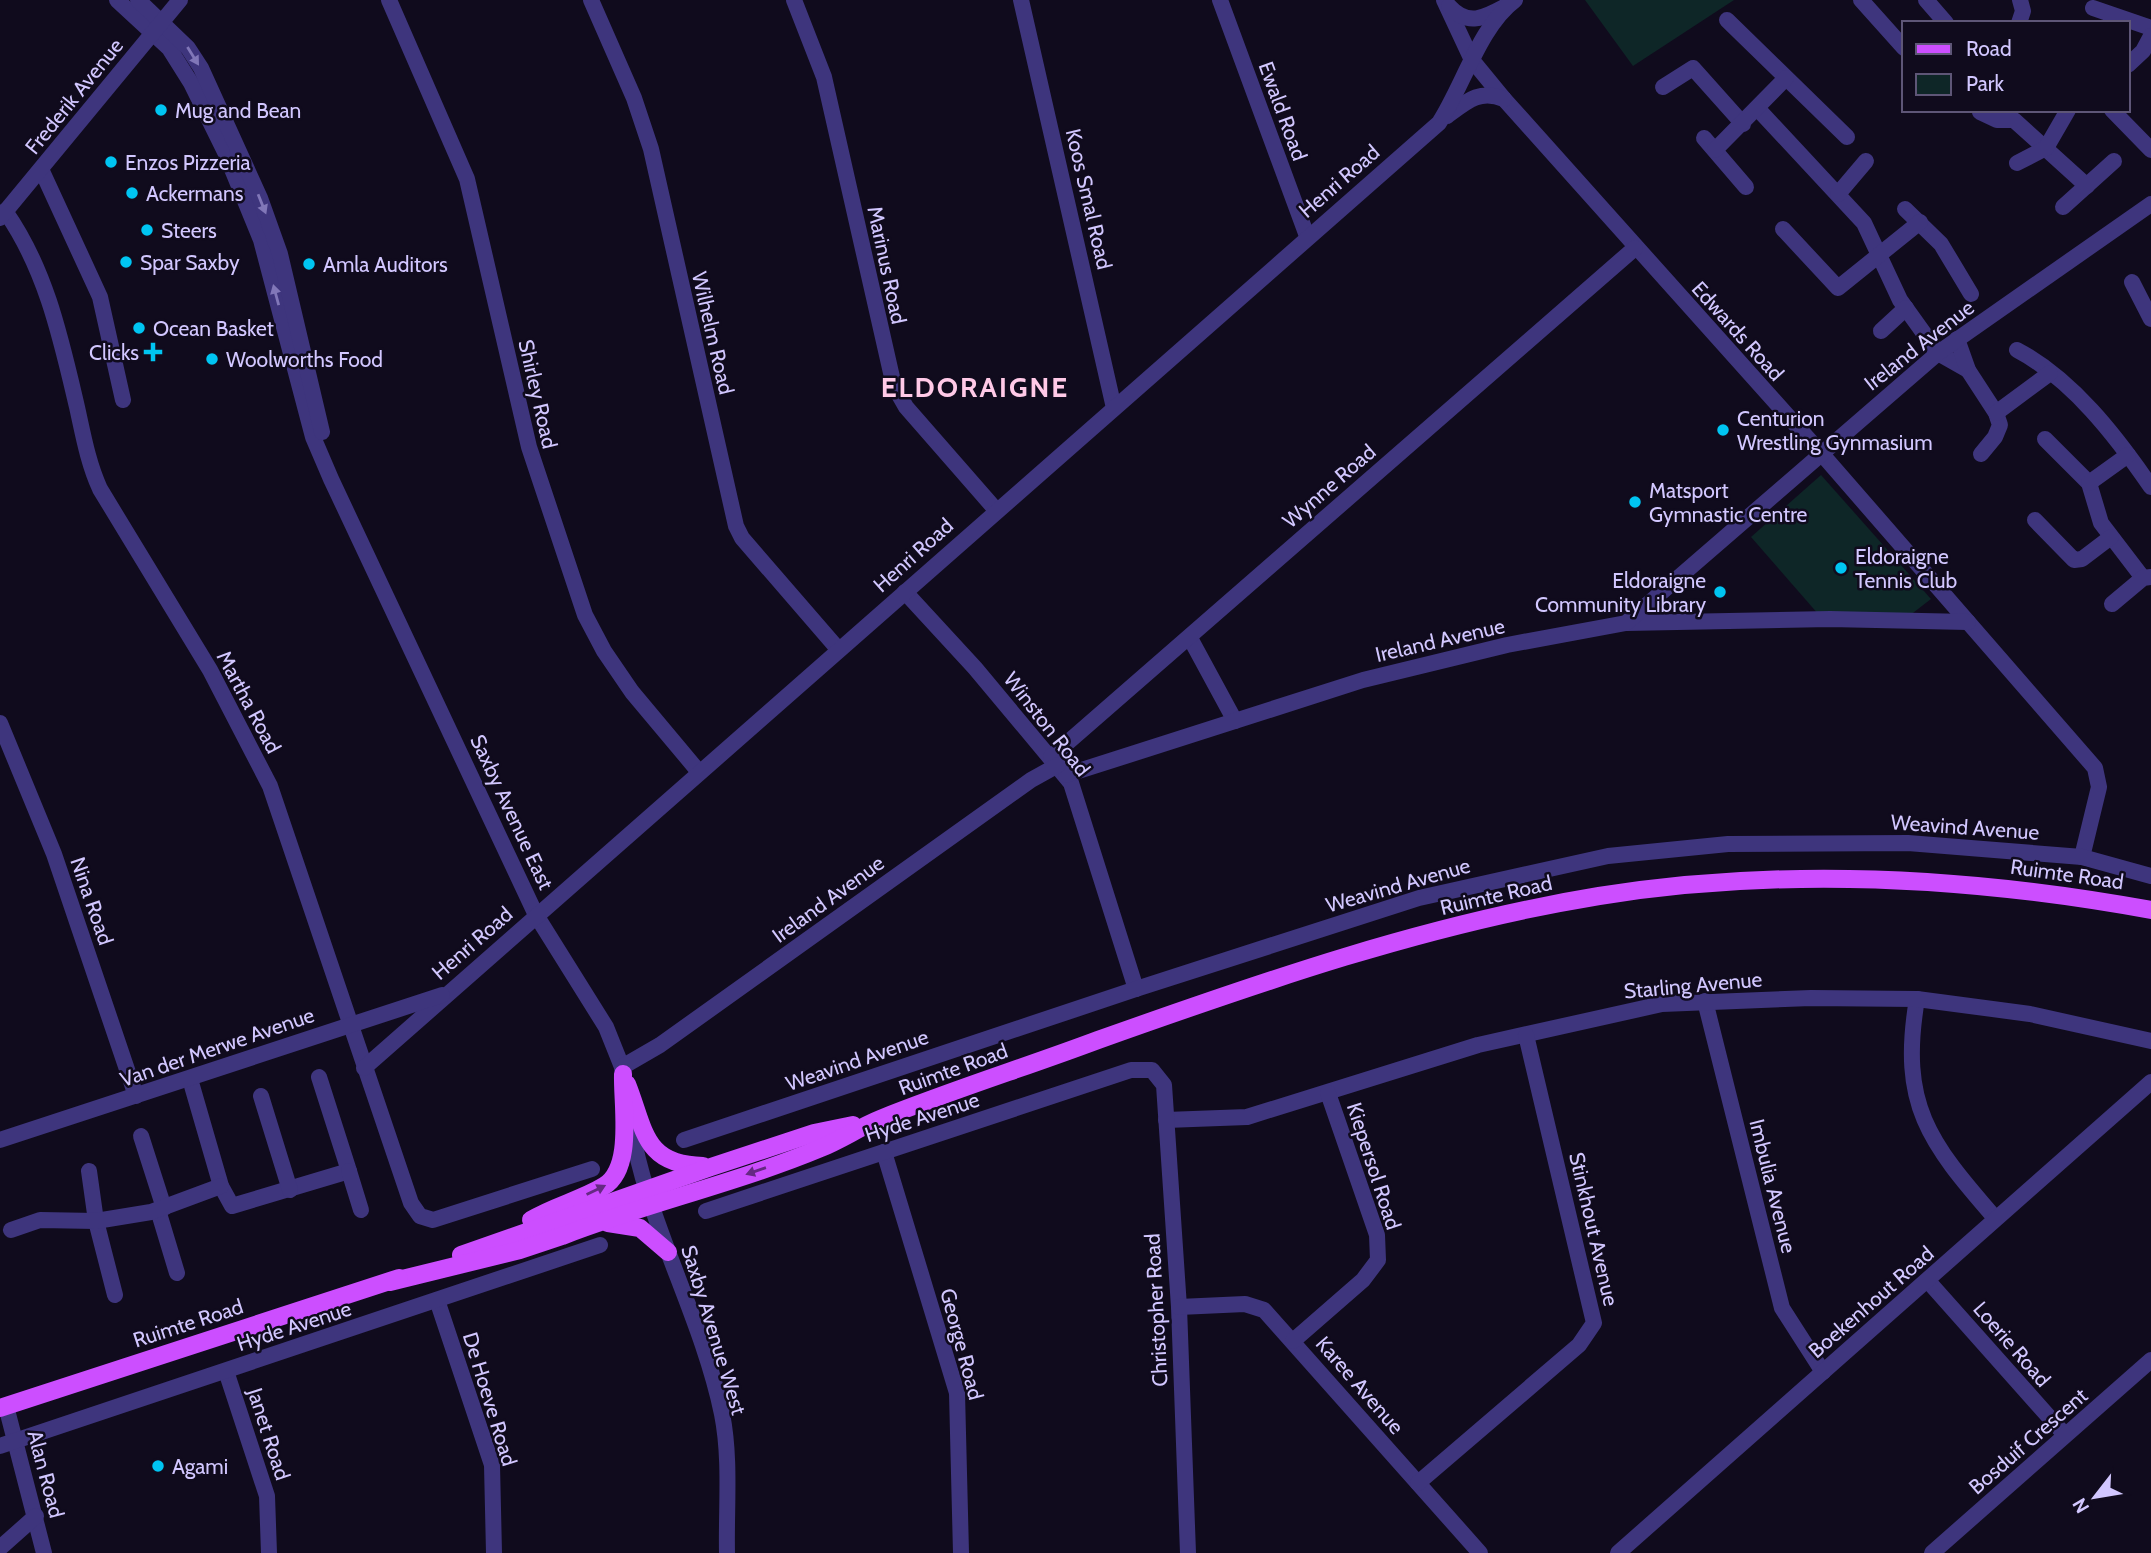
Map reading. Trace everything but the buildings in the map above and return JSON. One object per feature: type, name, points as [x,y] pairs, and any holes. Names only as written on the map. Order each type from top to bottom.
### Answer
[{"type":"main road","name":"Ruimte Road","points":[[3,1407],[390,1282],[515,1234],[821,1148],[878,1120],[1172,1014],[1332,961],[1488,918],[1599,896],[1786,880],[1937,882],[2019,888],[2151,910]]},
{"type":"main road","points":[[622,1070],[644,1136],[655,1152],[675,1163],[711,1167]]},
{"type":"main road","points":[[515,1234],[540,1215],[599,1189],[615,1176],[624,1154],[622,1070]]},
{"type":"main road","name":"Ruimte Road","points":[[390,1282],[520,1250],[592,1225],[711,1167],[814,1133],[878,1120]]},
{"type":"main road","points":[[592,1225],[615,1222],[629,1224],[640,1228],[668,1252]]},
{"type":"street","name":"Saxby Avenue East","points":[[117,0],[157,27]]},
{"type":"street","name":"Saxby Avenue East","points":[[138,0],[191,83],[252,217],[313,437],[321,455],[536,915],[595,1005],[622,1070],[634,1147],[648,1198]]},
{"type":"street","name":"Frederik Avenue","points":[[3,215],[180,0]]},
{"type":"street","name":"Shirley Road","points":[[389,0],[467,179],[528,447],[585,615],[604,651],[632,692],[699,772]]},
{"type":"street","name":"Wilhelm Road","points":[[591,0],[634,98],[651,149],[736,526],[742,538],[838,649]]},
{"type":"street","name":"Marinus Road","points":[[794,0],[824,76],[894,386],[906,407],[996,510]]},
{"type":"street","name":"Koos Smal Road","points":[[1021,0],[1114,408]]},
{"type":"street","name":"Ewald Road","points":[[1220,0],[1307,236]]},
{"type":"street","points":[[1861,0],[1902,46]]},
{"type":"street","points":[[1926,0],[1944,21]]},
{"type":"street","points":[[2020,0],[2023,11],[2020,21]]},
{"type":"street","points":[[1445,1],[1465,19],[1482,18],[1512,2]]},
{"type":"street","name":"Edwards Road","points":[[1445,1],[1472,60],[1504,99],[1821,453],[2095,768],[2099,788],[2082,857]]},
{"type":"street","name":"Henri Road","points":[[364,1068],[1439,122],[1454,100],[1472,60],[1512,2]]},
{"type":"street","points":[[2092,10],[2128,21]]},
{"type":"street","points":[[1727,20],[1847,137]]},
{"type":"street","points":[[2130,22],[2151,28]]},
{"type":"street","points":[[2130,63],[2143,51],[2151,36]]},
{"type":"street","points":[[1663,87],[1693,68],[1743,124]]},
{"type":"street","points":[[1715,150],[1786,78]]},
{"type":"street","points":[[1439,122],[1476,96],[1491,94],[1504,99]]},
{"type":"street","points":[[1757,108],[1864,223],[1881,253],[1895,291],[1938,353],[1968,370]]},
{"type":"street","points":[[1980,112],[1997,120],[2014,120],[2087,186]]},
{"type":"street","points":[[2017,163],[2046,148],[2067,112]]},
{"type":"street","points":[[2114,112],[2151,150]]},
{"type":"street","points":[[1704,138],[1746,187]]},
{"type":"street","points":[[1838,194],[1866,161]]},
{"type":"street","points":[[2063,207],[2114,161]]},
{"type":"street","points":[[41,169],[100,297],[123,400]]},
{"type":"street","name":"Ireland Avenue","points":[[622,1070],[1020,788],[1059,766],[1235,721],[1363,680],[1507,645],[1626,623],[1938,353],[2151,204]]},
{"type":"street","points":[[1905,209],[1941,244],[1970,294]]},
{"type":"street","name":"Martha Road","points":[[3,215],[31,258],[55,314],[95,479],[210,670],[270,786],[411,1203],[420,1216],[433,1220],[593,1170]]},
{"type":"street","points":[[1783,229],[1838,288],[1920,222]]},
{"type":"street","name":"Wynne Road","points":[[1059,766],[1190,638],[1635,248]]},
{"type":"street","points":[[2132,282],[2151,319]]},
{"type":"street","points":[[1881,331],[1906,308]]},
{"type":"street","points":[[1957,339],[1968,370],[1996,413],[2000,431],[1981,454]]},
{"type":"street","points":[[2017,350],[2050,373],[2092,411],[2151,487]]},
{"type":"street","points":[[1996,413],[2050,373]]},
{"type":"street","points":[[2045,439],[2089,483],[2097,516],[2111,537],[2147,577],[2112,604]]},
{"type":"street","points":[[2089,483],[2128,455]]},
{"type":"street","points":[[2035,520],[2074,560],[2082,559],[2111,537]]},
{"type":"street","name":"Winston Road","points":[[905,592],[1059,766],[1077,797],[1136,989]]},
{"type":"street","points":[[1626,623],[1830,619],[1968,622]]},
{"type":"street","points":[[1190,638],[1235,721]]},
{"type":"street","name":"Nina Road","points":[[0,723],[54,854],[136,1096]]},
{"type":"street","name":"Weavind Avenue","points":[[684,1140],[1419,898],[1608,856],[1728,844],[1814,841],[1908,843],[2082,857],[2151,876]]},
{"type":"street","name":"Van der Merwe Avenue","points":[[0,1140],[447,993]]},
{"type":"street","points":[[1917,999],[1910,1063],[1923,1121],[1948,1163],[1995,1218]]},
{"type":"street","name":"Starling Avenue","points":[[1166,1120],[1247,1117],[1429,1059],[1617,1012],[1705,1001],[1917,999],[2030,1014],[2151,1041]]},
{"type":"street","name":"Imbulia Avenue","points":[[1705,1001],[1782,1308],[1823,1372]]},
{"type":"street","name":"Stinkhout Avenue","points":[[1418,1483],[1579,1345],[1594,1323],[1526,1035]]},
{"type":"street","name":"Hyde Avenue","points":[[706,1211],[1131,1070],[1152,1070]]},
{"type":"street","name":"Christopher Road","points":[[1152,1070],[1164,1085],[1179,1307],[1187,1546]]},
{"type":"street","points":[[319,1077],[361,1210]]},
{"type":"street","points":[[190,1079],[221,1186],[232,1206],[349,1171]]},
{"type":"street","name":"Boekenhout Road","points":[[1618,1553],[2151,1082]]},
{"type":"street","name":"Kiepersol Road","points":[[1293,1340],[1363,1280],[1378,1260],[1377,1235],[1328,1093]]},
{"type":"street","points":[[261,1096],[290,1190]]},
{"type":"street","points":[[141,1136],[177,1273]]},
{"type":"street","name":"George Road","points":[[884,1152],[957,1393],[961,1553]]},
{"type":"street","points":[[89,1171],[96,1221],[114,1295]]},
{"type":"street","points":[[11,1230],[54,1218],[96,1221],[161,1209],[221,1186]]},
{"type":"street","name":"Saxby Avenue West","points":[[648,1198],[721,1413],[727,1553]]},
{"type":"street","name":"Hyde Avenue","points":[[0,1446],[600,1245]]},
{"type":"street","name":"Loerie Road","points":[[1928,1281],[2065,1435]]},
{"type":"street","name":"De Hoeve Road","points":[[437,1300],[492,1465],[494,1553]]},
{"type":"street","name":"Karee Avenue","points":[[1179,1307],[1256,1305],[1293,1340],[1480,1553]]},
{"type":"street","name":"Bosduif Crescent","points":[[1932,1553],[2151,1360]]},
{"type":"street","name":"Janet Road","points":[[226,1371],[267,1496],[269,1553]]},
{"type":"street","name":"Alan Road","points":[[3,1407],[16,1440],[44,1553]]},
{"type":"street","points":[[0,1548],[36,1516]]},
{"type":"street","points":[[1187,1546],[1200,1553]]},
{"type":"green space","points":[[1585,0],[1734,0],[1633,66]]},
{"type":"green space","name":"Eldoraigne Tennis Club","points":[[1821,475],[1931,599],[1909,616],[1819,615],[1751,537]]},
{"type":"place","name":"Mug and Bean","points":[[161,110]]},
{"type":"place","name":"Enzos Pizzeria","points":[[111,162]]},
{"type":"place","name":"Ackermans","points":[[132,193]]},
{"type":"place","name":"Steers","points":[[147,230]]},
{"type":"place","name":"Spar Saxby","points":[[126,262]]},
{"type":"place","name":"Amla Auditors","points":[[309,264]]},
{"type":"place","name":"Ocean Basket","points":[[139,328]]},
{"type":"place","name":"Clicks","points":[[153,352]]},
{"type":"place","name":"Woolworths Food","points":[[212,359]]},
{"type":"place","name":"Centurion Wrestling Gynmasium","points":[[1723,430]]},
{"type":"place","name":"Matsport Gymnastic Centre","points":[[1635,502]]},
{"type":"place","name":"Eldoraigne Tennis Club","points":[[1841,568]]},
{"type":"place","name":"Eldoraigne Community Library","points":[[1720,592]]},
{"type":"place","name":"Agami","points":[[158,1466]]},
{"type":"district","name":"ELDORAIGNE","points":[[975,387]]}]
